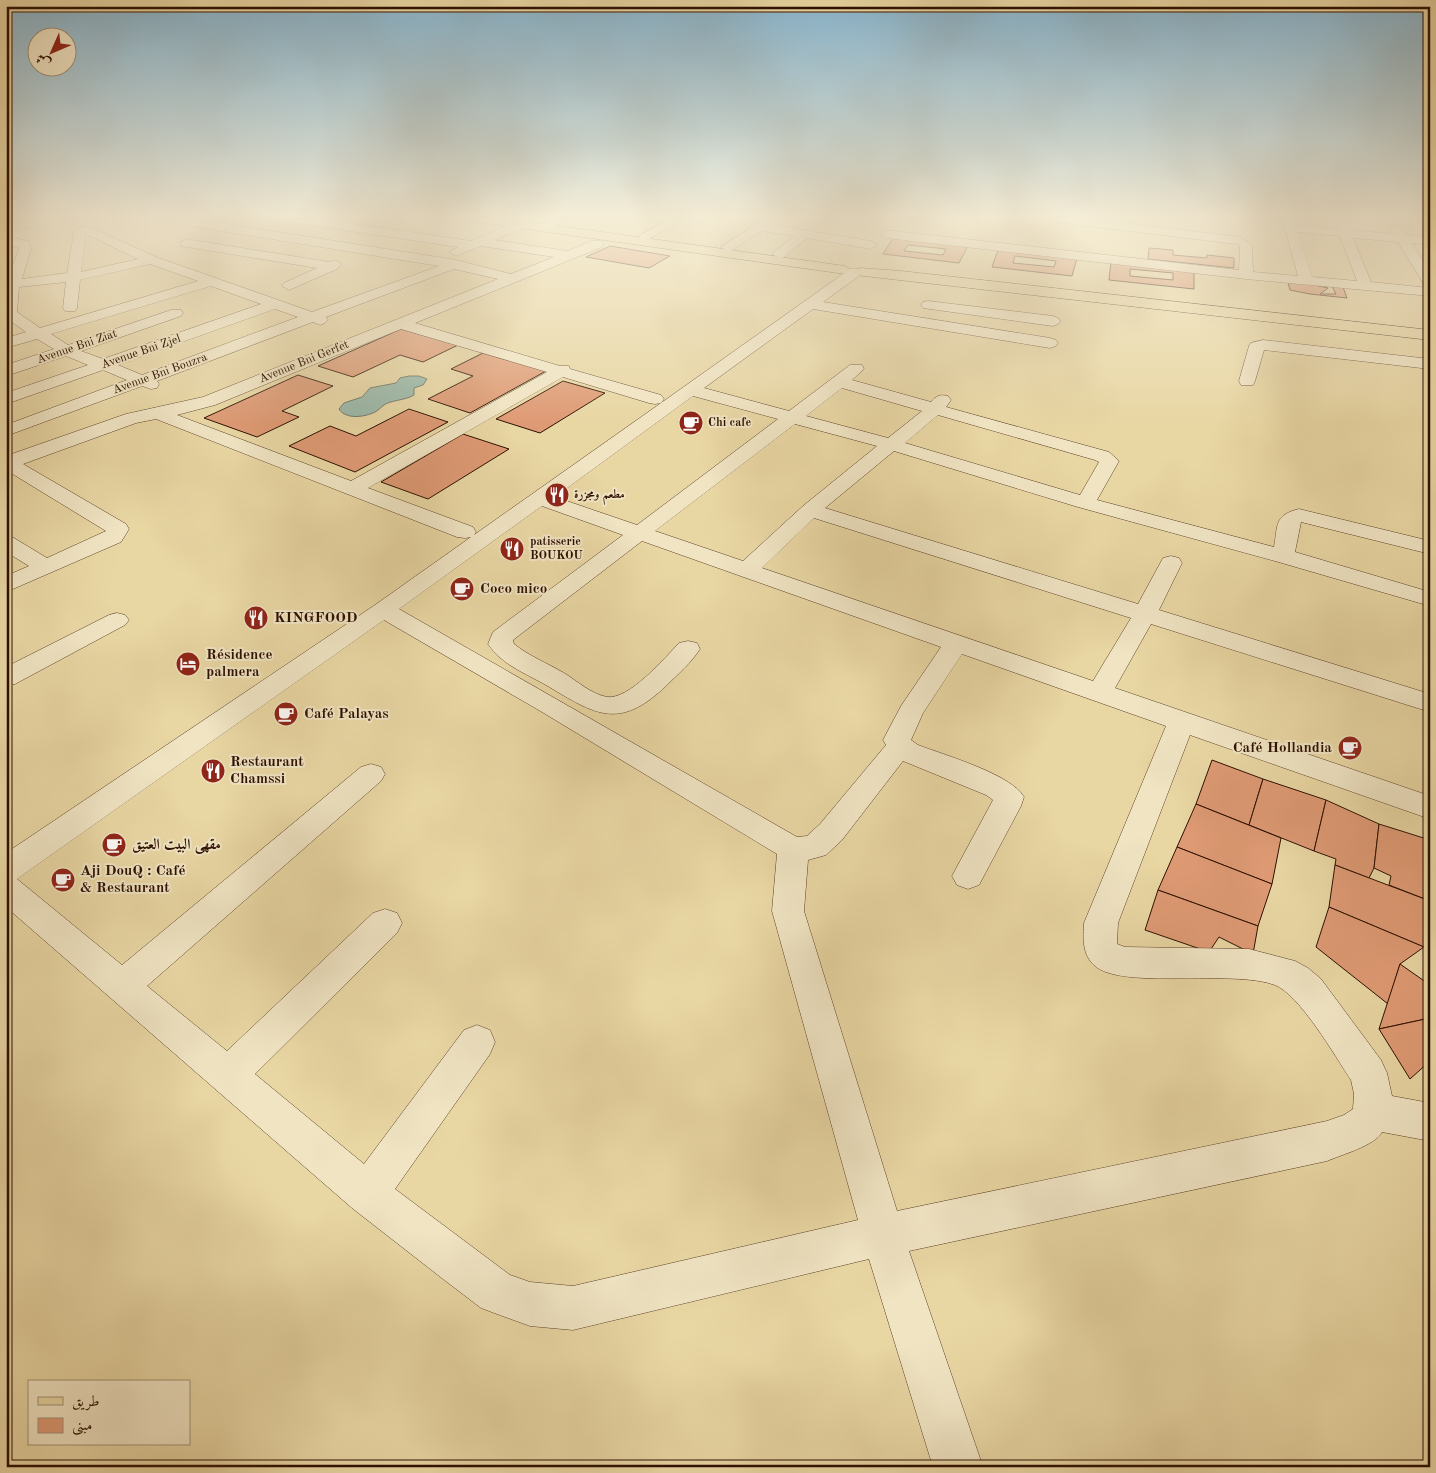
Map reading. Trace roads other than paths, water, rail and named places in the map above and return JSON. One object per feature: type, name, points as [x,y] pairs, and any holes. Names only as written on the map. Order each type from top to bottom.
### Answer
[{"type":"main road","points":[[1034,287],[1430,335]]},
{"type":"main road","points":[[1053,287],[1430,328]]},
{"type":"street","points":[[10,287],[8,314],[23,325],[66,350],[202,403]]},
{"type":"street","points":[[72,287],[70,303],[88,294]]},
{"type":"street","points":[[6,343],[194,287]]},
{"type":"street","points":[[224,287],[333,324]]},
{"type":"street","name":"Avenue Bni Bouzra","points":[[6,431],[396,287]]},
{"type":"street","name":"Avenue Bni Gerfet","points":[[7,463],[132,418],[202,403],[489,287]]},
{"type":"street","points":[[6,849],[655,398],[819,287]]},
{"type":"street","points":[[6,870],[383,610],[691,390],[830,287]]},
{"type":"street","points":[[1366,287],[1430,292]]},
{"type":"street","points":[[817,298],[853,296]]},
{"type":"street","points":[[817,298],[1050,343]]},
{"type":"street","points":[[146,301],[254,340]]},
{"type":"street","points":[[910,303],[1053,321]]},
{"type":"street","name":"Avenue Bni Zjel","points":[[6,399],[275,304]]},
{"type":"street","name":"Avenue Bni Ziat","points":[[6,371],[66,350],[186,317]]},
{"type":"street","points":[[399,323],[655,398]]},
{"type":"street","points":[[351,330],[369,335]]},
{"type":"street","points":[[1246,381],[1257,346],[1263,345],[1430,364]]},
{"type":"street","points":[[688,649],[635,699],[617,706],[608,706],[585,697],[512,655],[500,644],[502,637],[856,369]]},
{"type":"street","points":[[352,488],[563,370]]},
{"type":"street","points":[[839,382],[940,402],[1102,456],[1109,461],[1086,503]]},
{"type":"street","points":[[691,390],[890,444],[1086,503],[1283,556],[1430,599]]},
{"type":"street","points":[[745,571],[810,510],[940,402]]},
{"type":"street","points":[[156,412],[464,532]]},
{"type":"street","points":[[6,585],[112,537],[118,529],[7,463]]},
{"type":"street","points":[[539,498],[1430,808]]},
{"type":"street","points":[[810,510],[1430,703]]},
{"type":"street","points":[[1283,556],[1290,519],[1300,516],[1313,517],[1430,548]]},
{"type":"street","points":[[6,543],[46,567]]},
{"type":"street","points":[[1099,693],[1145,614],[1171,563]]},
{"type":"street","points":[[383,610],[552,706],[793,848],[815,847],[831,832],[900,746]]},
{"type":"street","points":[[6,678],[118,620]]},
{"type":"street","points":[[956,644],[910,712],[897,740],[900,746],[908,752],[996,787],[1008,797],[1006,806],[968,876]]},
{"type":"street","points":[[6,888],[367,1194],[458,1264],[497,1292],[530,1304],[573,1308],[883,1235],[1327,1141],[1357,1129],[1367,1122],[1372,1111],[1373,1094],[1368,1072],[1309,990],[1296,978],[1278,970],[1249,964],[1125,962],[1113,960],[1107,956],[1099,945],[1101,923],[1181,722]]},
{"type":"street","points":[[122,986],[371,774]]},
{"type":"street","points":[[793,848],[788,911],[883,1235],[958,1467]]},
{"type":"street","points":[[228,1075],[385,923]]},
{"type":"street","points":[[367,1194],[477,1042]]},
{"type":"street","points":[[1372,1111],[1430,1122]]},
{"type":"place","name":"Chi cafe","points":[[691,423]]},
{"type":"place","name":"مطعم ومجزرة","points":[[557,495]]},
{"type":"place","name":"patisserie BOUKOU","points":[[512,549]]},
{"type":"place","name":"Coco mico","points":[[462,589]]},
{"type":"place","name":"KINGFOOD","points":[[256,618]]},
{"type":"place","name":"Résidence palmera","points":[[188,664]]},
{"type":"place","name":"Café Palayas","points":[[286,714]]},
{"type":"place","name":"Café Hollandia","points":[[1350,748]]},
{"type":"place","name":"Restaurant Chamssi","points":[[213,771]]},
{"type":"place","name":"مقهى البيت العتيق","points":[[114,845]]},
{"type":"place","name":"Aji DouQ : Café & Restaurant","points":[[63,880]]}]
